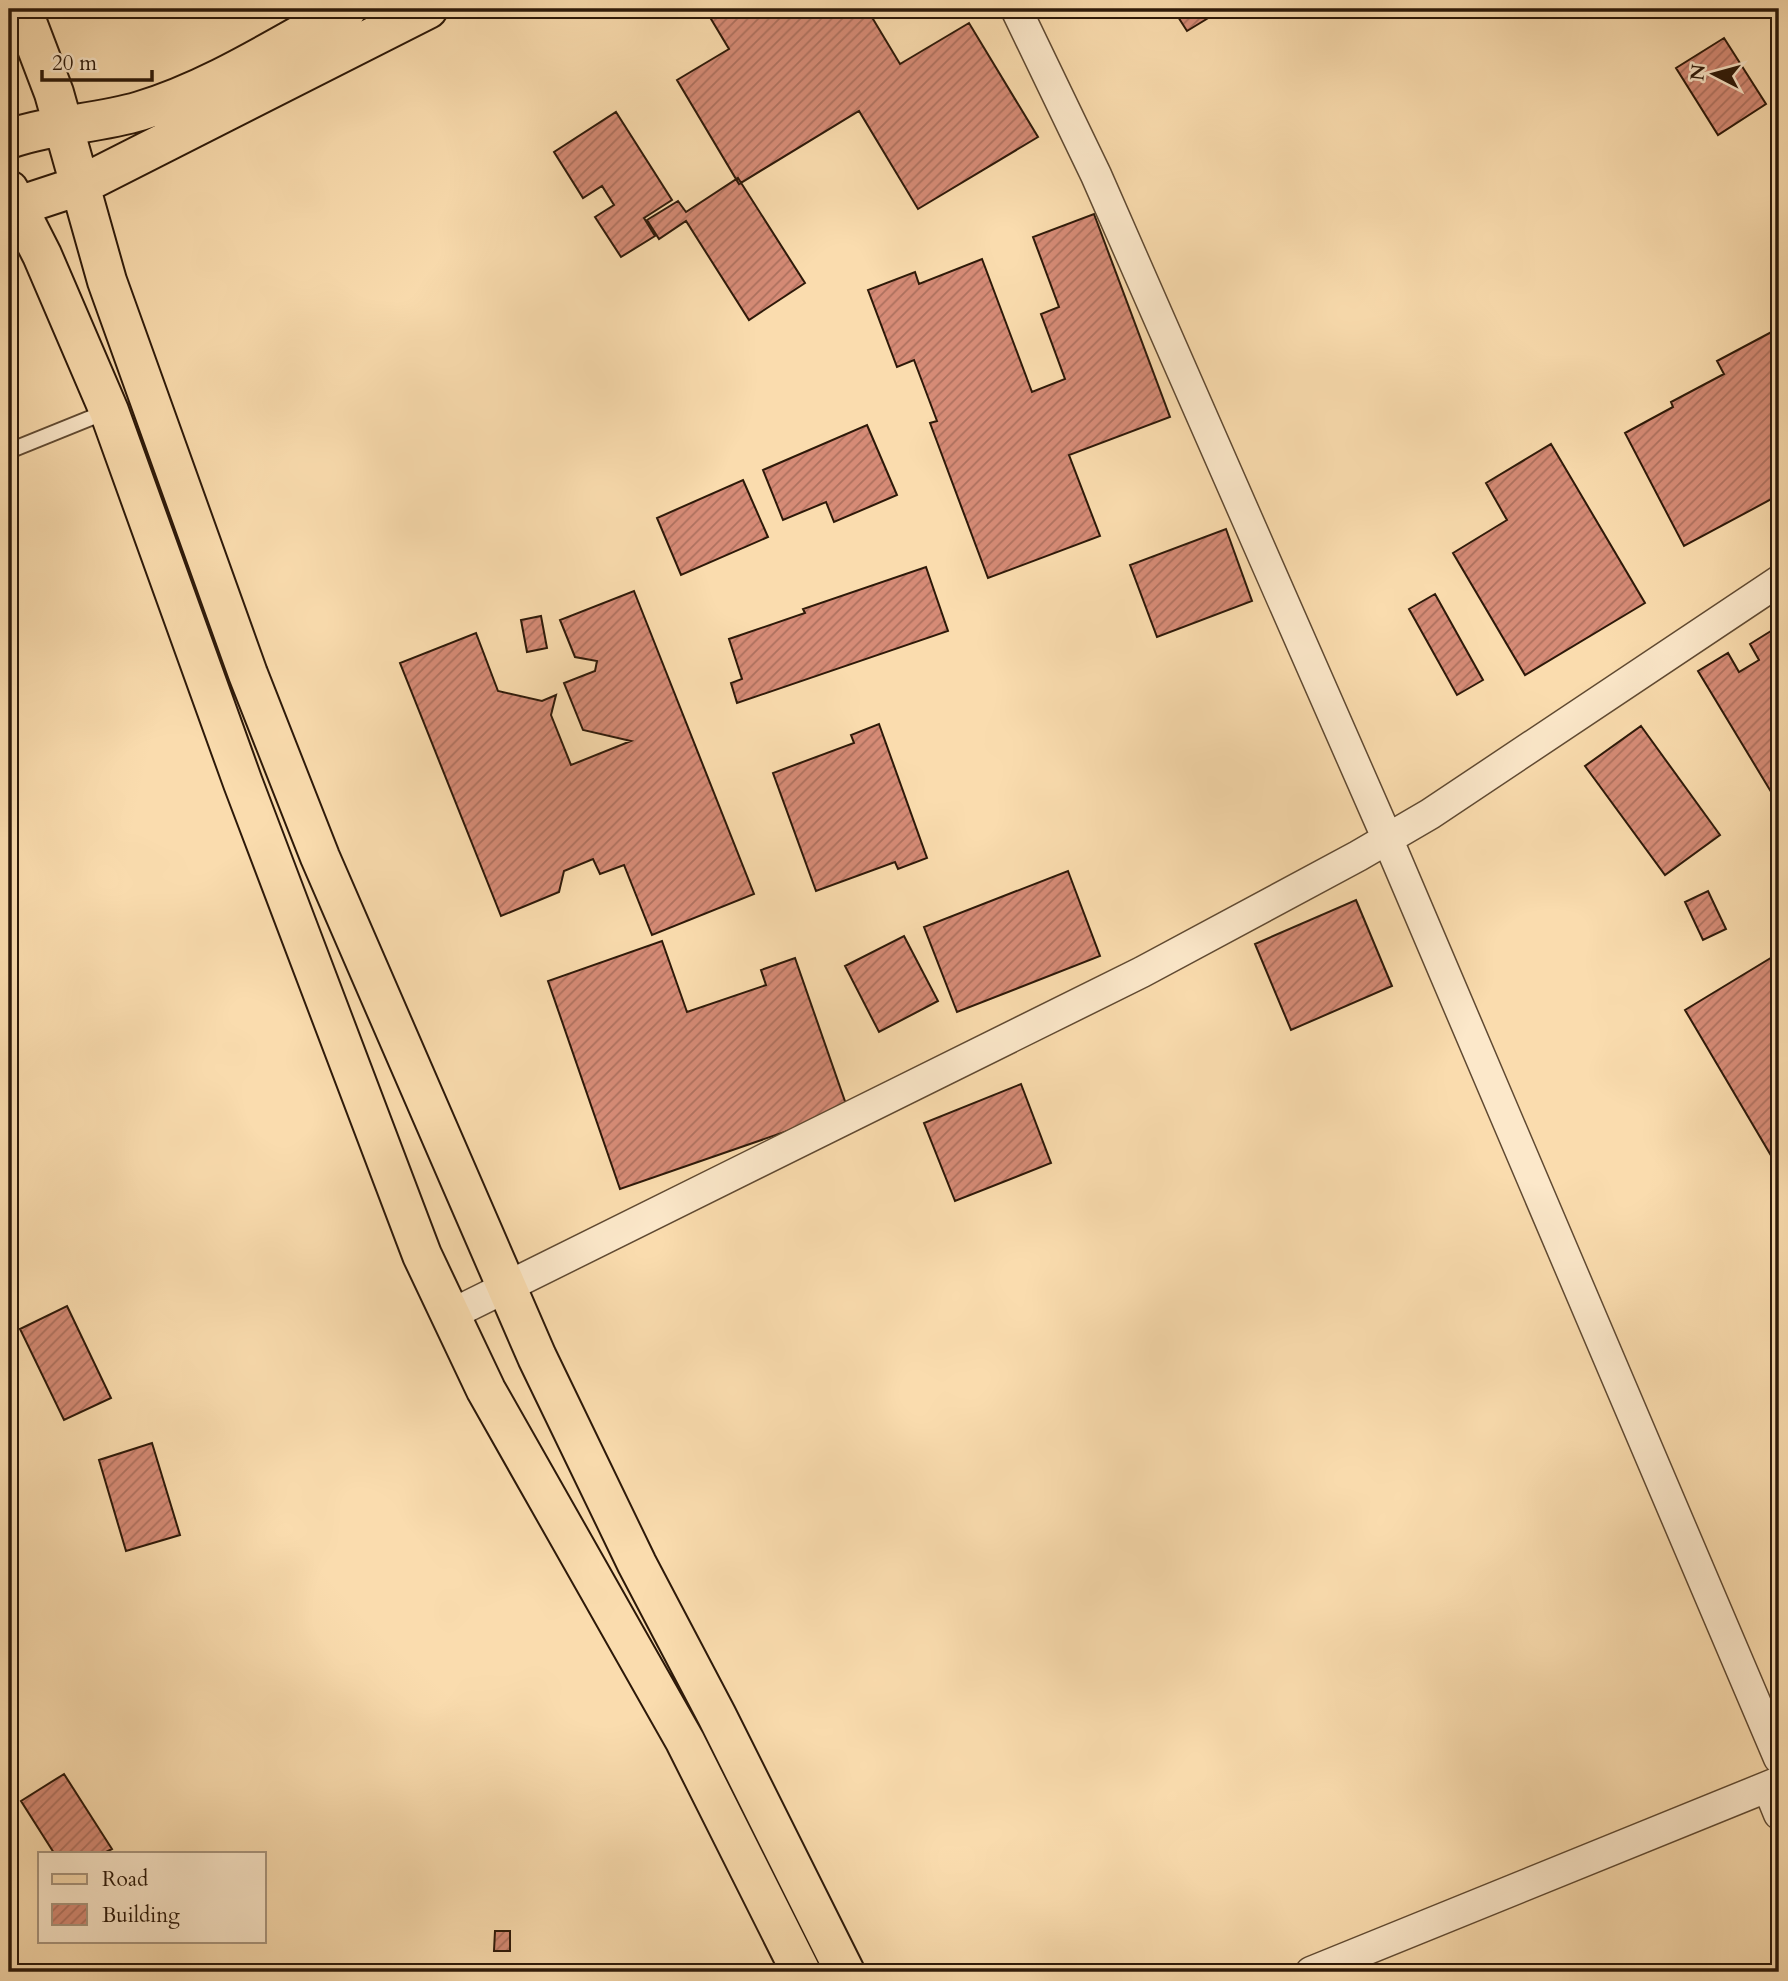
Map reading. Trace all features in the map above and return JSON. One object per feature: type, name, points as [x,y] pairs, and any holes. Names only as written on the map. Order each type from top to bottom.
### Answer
[{"type":"main road","points":[[22,9],[51,84],[107,281],[283,766],[325,870],[505,1286],[637,1564],[717,1716],[845,1972]]},
{"type":"main road","points":[[9,139],[24,133],[140,111],[177,98],[213,82],[347,9]]},
{"type":"main road","points":[[428,9],[79,186],[12,202],[42,256],[109,411],[243,783],[408,1218],[450,1315],[486,1390],[685,1741],[801,1972]]},
{"type":"street","points":[[1016,9],[1096,174],[1388,840],[1779,1758]]},
{"type":"street","points":[[450,1315],[1119,984],[1388,840],[1779,581]]},
{"type":"street","points":[[1311,1972],[1775,1794]]},
{"type":"lane","points":[[9,451],[109,411]]},
{"type":"building","points":[[705,9],[867,9],[900,64],[969,23],[1038,137],[918,209],[859,111],[739,184],[677,80],[729,49]]},
{"type":"building","points":[[1173,9],[1223,9],[1187,31]]},
{"type":"building","points":[[1724,38],[1766,104],[1718,135],[1676,68]]},
{"type":"building","points":[[616,112],[672,200],[644,218],[655,236],[621,257],[595,217],[614,205],[602,186],[583,198],[554,152]]},
{"type":"building","points":[[738,178],[805,283],[749,320],[686,221],[659,239],[647,220],[678,201],[686,212]]},
{"type":"building","points":[[1094,214],[1170,417],[1069,455],[1100,536],[988,578],[930,423],[937,421],[914,360],[897,367],[868,290],[915,272],[919,284],[982,259],[1032,392],[1065,379],[1041,314],[1059,307],[1033,237]]},
{"type":"building","points":[[1779,328],[1779,495],[1684,546],[1625,433],[1673,407],[1671,402],[1724,374],[1717,361]]},
{"type":"building","points":[[867,425],[897,495],[834,522],[826,502],[783,520],[763,470]]},
{"type":"building","points":[[1551,444],[1645,603],[1525,675],[1453,553],[1507,520],[1486,483]]},
{"type":"building","points":[[743,480],[768,537],[681,575],[657,518]]},
{"type":"building","points":[[1226,529],[1252,601],[1157,637],[1130,565]]},
{"type":"building","points":[[926,567],[948,631],[737,703],[731,683],[742,679],[729,639],[805,613],[803,609]]},
{"type":"building","points":[[634,591],[754,894],[652,935],[624,865],[600,874],[593,859],[564,871],[559,892],[501,916],[400,663],[476,633],[498,691],[542,701],[556,695],[551,715],[571,765],[631,741],[583,730],[564,683],[595,671],[597,661],[575,657],[560,620]]},
{"type":"building","points":[[1435,594],[1483,680],[1457,695],[1409,609]]},
{"type":"building","points":[[541,616],[547,648],[527,652],[521,620]]},
{"type":"building","points":[[1779,626],[1779,805],[1698,671],[1728,653],[1739,672],[1759,660],[1750,644]]},
{"type":"building","points":[[879,724],[927,858],[898,869],[895,862],[816,891],[773,773],[854,743],[851,735]]},
{"type":"building","points":[[1641,726],[1720,835],[1665,875],[1585,766]]},
{"type":"building","points":[[1068,871],[1100,956],[957,1012],[924,927]]},
{"type":"building","points":[[1708,891],[1726,929],[1703,940],[1685,902]]},
{"type":"building","points":[[1356,900],[1392,986],[1291,1030],[1255,944]]},
{"type":"building","points":[[904,936],[938,1001],[879,1032],[845,966]]},
{"type":"building","points":[[662,941],[687,1012],[766,985],[761,970],[795,958],[848,1110],[620,1189],[548,981]]},
{"type":"building","points":[[1779,953],[1779,1169],[1685,1010]]},
{"type":"building","points":[[1021,1084],[1051,1163],[955,1201],[924,1123]]},
{"type":"building","points":[[67,1306],[111,1398],[64,1420],[20,1329]]},
{"type":"building","points":[[152,1443],[180,1535],[126,1551],[99,1460]]},
{"type":"building","points":[[64,1774],[112,1849],[106,1852],[53,1852],[21,1801]]},
{"type":"building","points":[[495,1931],[510,1931],[510,1951],[494,1951]]}]
